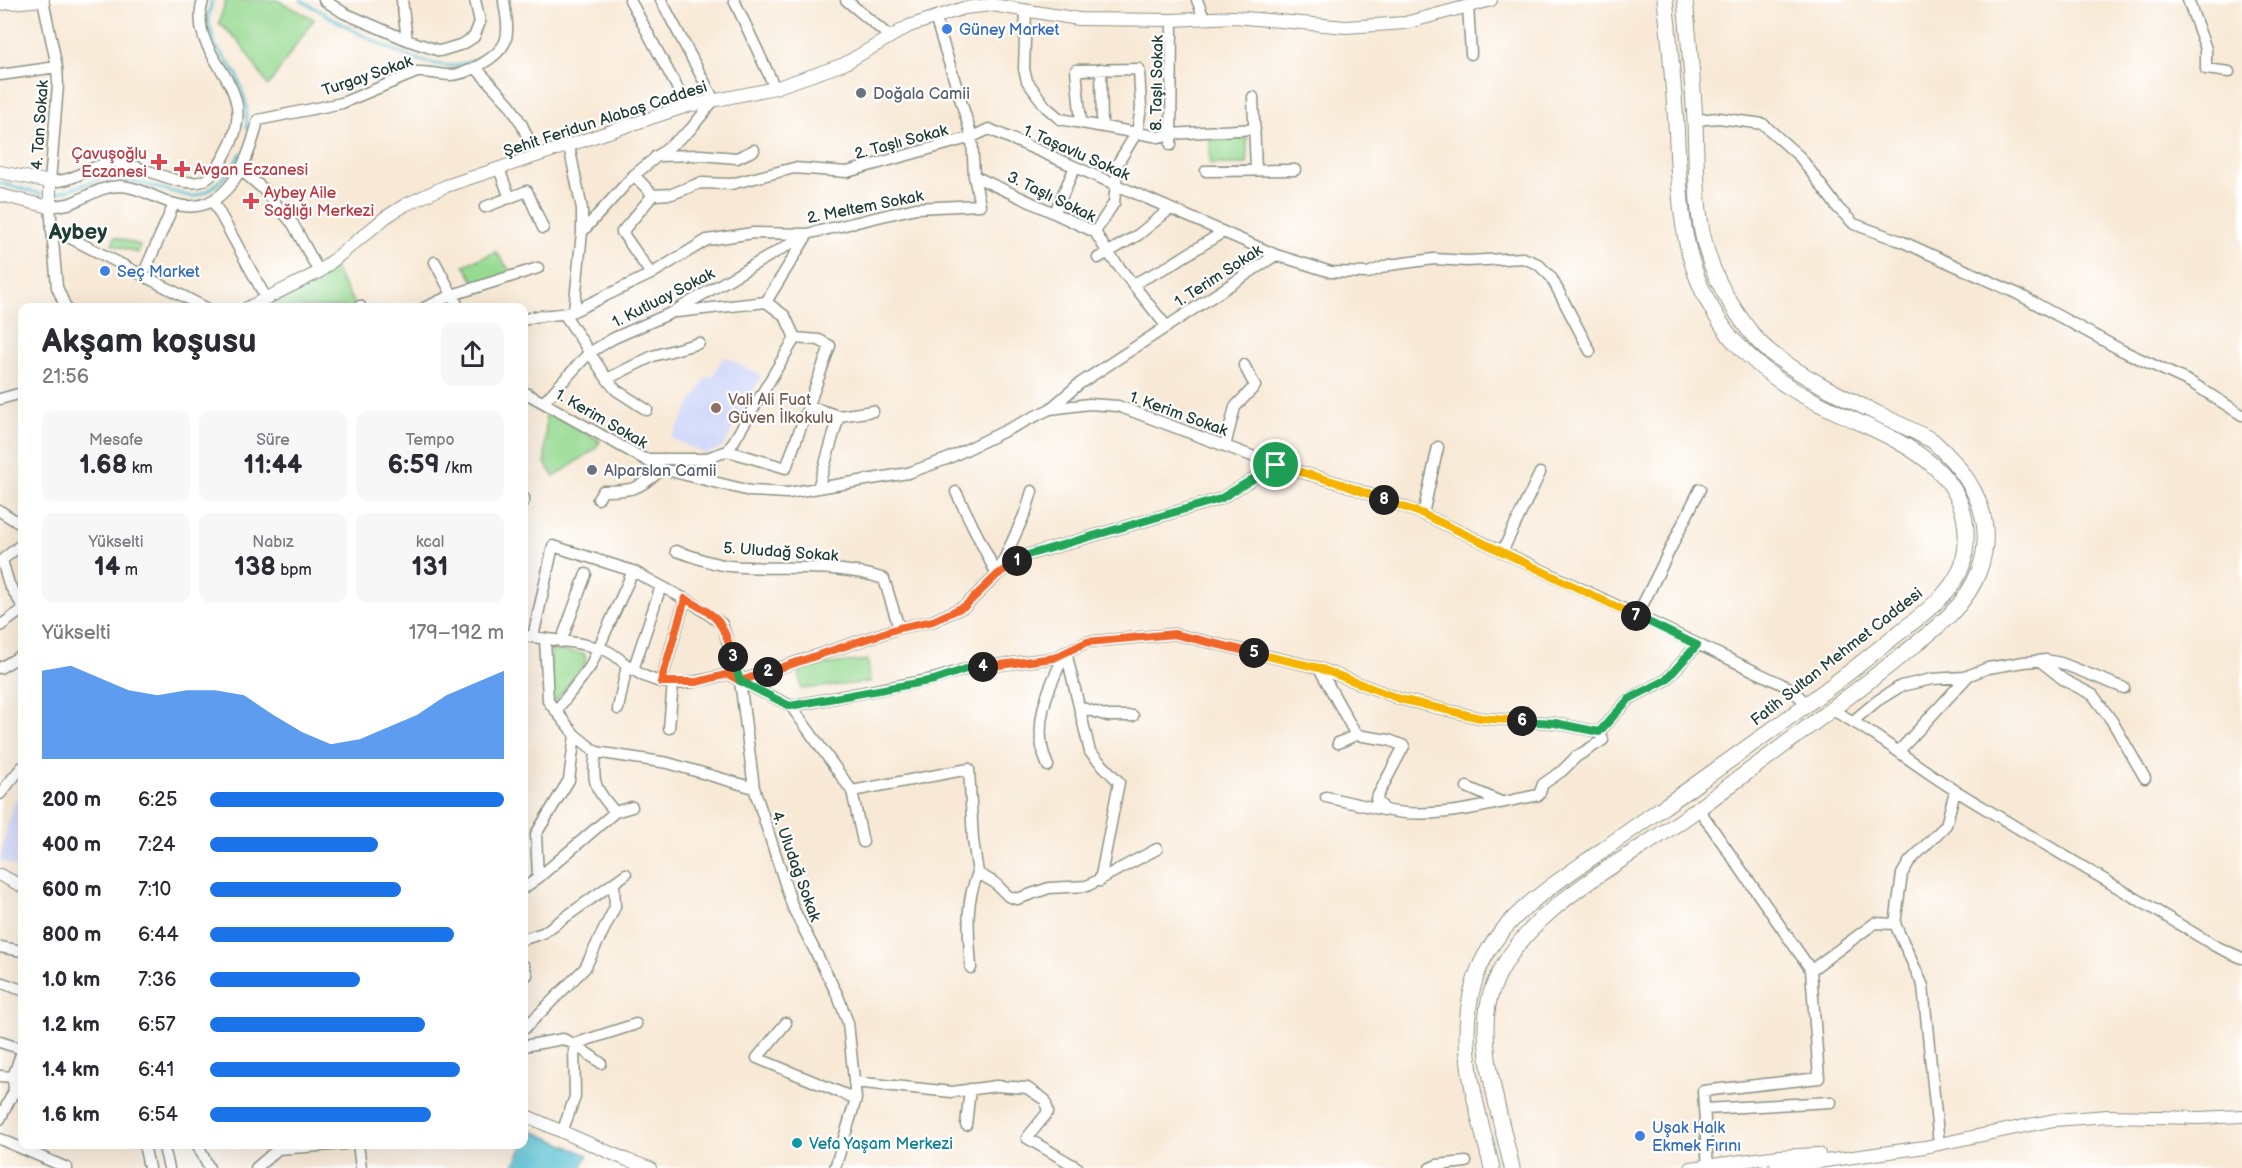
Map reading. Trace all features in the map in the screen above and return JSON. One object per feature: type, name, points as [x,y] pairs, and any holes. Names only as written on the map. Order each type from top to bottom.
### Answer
[{"type":"main road","name":"Fatih Sultan Mehmet Caddesi","points":[[1492,1168],[1473,1090],[1466,1039],[1469,1004],[1479,970],[1500,932],[1560,880],[1737,755],[1869,656],[1937,601],[1953,584],[1963,566],[1966,548],[1965,511],[1948,479],[1933,463],[1909,448],[1790,388],[1758,364],[1733,340],[1713,311],[1696,280],[1684,239],[1680,208],[1672,56],[1665,0]]},
{"type":"main road","points":[[1512,1168],[1486,1050],[1485,1019],[1491,991],[1503,964],[1517,943],[1564,900],[1698,808],[1832,710],[1948,618],[1966,595],[1979,572],[1985,545],[1981,508],[1965,475],[1933,441],[1795,370],[1768,350],[1750,332],[1713,274],[1706,253],[1698,201],[1695,120],[1685,0]]},
{"type":"street","points":[[0,4],[43,0]]},
{"type":"street","name":"4. Tan Sokak","points":[[43,0],[57,67],[58,85],[50,182]]},
{"type":"street","points":[[0,172],[50,182],[67,179],[102,163],[136,166],[185,182],[197,182],[212,175],[232,143],[238,125],[239,108],[233,90],[205,40],[200,24],[203,0]]},
{"type":"street","points":[[324,0],[345,13],[407,40],[440,51],[464,44],[474,37],[480,22],[475,0]]},
{"type":"street","points":[[402,0],[407,40]]},
{"type":"street","name":"Turgay Sokak","points":[[248,155],[258,120],[342,103],[417,72],[426,71],[449,75],[476,68],[504,44],[507,26],[504,0]]},
{"type":"street","points":[[630,0],[687,106]]},
{"type":"street","points":[[582,232],[634,175],[690,130],[714,100],[662,0]]},
{"type":"street","points":[[734,0],[776,88]]},
{"type":"street","points":[[846,0],[890,36]]},
{"type":"street","points":[[1197,0],[1204,18]]},
{"type":"street","name":"Şehit Feridun Alabaş Caddesi","points":[[257,303],[319,272],[386,217],[446,186],[687,106],[776,88],[844,64],[909,26],[964,8],[992,5],[1079,19],[1172,20],[1234,17],[1346,27],[1405,23],[1491,0]]},
{"type":"street","points":[[2188,0],[2205,49],[2206,69],[2229,72]]},
{"type":"street","points":[[1468,6],[1471,54]]},
{"type":"street","points":[[1026,10],[1023,54],[1027,81],[1046,107],[1060,119],[1171,140],[1254,129]]},
{"type":"street","points":[[935,18],[972,137],[974,176]]},
{"type":"street","name":"8. Taşlı Sokak","points":[[1171,140],[1172,20]]},
{"type":"street","points":[[0,75],[57,67]]},
{"type":"street","points":[[476,68],[510,105],[522,124],[536,156]]},
{"type":"street","points":[[1101,69],[1102,126]]},
{"type":"street","points":[[1081,123],[1076,70],[1139,69],[1141,108],[1137,132],[1118,164],[1114,203],[1095,232]]},
{"type":"street","points":[[1253,97],[1256,170]]},
{"type":"street","points":[[1695,120],[1719,118],[1763,124],[1800,157],[1838,208],[1854,224],[1903,242],[2018,294],[2123,351],[2192,383],[2242,415]]},
{"type":"street","name":"1. Taşavlu Sokak","points":[[972,137],[989,129],[1276,255]]},
{"type":"street","name":"2. Taşlı Sokak","points":[[653,195],[672,194],[700,183],[731,184],[794,168],[847,172],[972,137]]},
{"type":"street","points":[[0,195],[50,207],[69,204],[102,188],[123,186],[174,204],[198,206],[213,201],[224,192],[241,170],[248,155],[232,143]]},
{"type":"street","points":[[569,146],[582,208],[582,232],[569,313],[589,353],[607,379],[616,390],[647,410]]},
{"type":"street","points":[[656,156],[700,155],[737,158],[754,150]]},
{"type":"street","points":[[1056,212],[1075,167]]},
{"type":"street","points":[[499,169],[510,198]]},
{"type":"street","points":[[241,170],[262,188],[293,224],[319,272]]},
{"type":"street","points":[[1206,171],[1295,170]]},
{"type":"street","points":[[634,175],[653,195],[622,232],[651,274]]},
{"type":"street","name":"2. Meltem Sokak","points":[[528,318],[569,313],[651,274],[707,240],[753,233],[807,234],[916,208],[980,205],[974,176]]},
{"type":"street","name":"3. Taşlı Sokak","points":[[974,176],[1095,232],[1103,256],[1133,284],[1167,327]]},
{"type":"street","points":[[50,182],[51,228],[57,287],[64,303]]},
{"type":"street","points":[[485,207],[527,191],[543,228]]},
{"type":"street","points":[[213,201],[266,298]]},
{"type":"street","points":[[143,275],[174,204]]},
{"type":"street","points":[[1103,256],[1138,236],[1170,209]]},
{"type":"street","points":[[51,228],[196,303]]},
{"type":"street","points":[[1133,284],[1169,266],[1223,232]]},
{"type":"street","points":[[766,302],[807,234]]},
{"type":"street","name":"1. Kutluay Sokak","points":[[544,402],[589,353],[614,338],[671,313],[807,234]]},
{"type":"street","name":"1. Terim Sokak","points":[[1050,409],[1079,384],[1276,255],[1331,272],[1368,273],[1389,265],[1434,259],[1467,261],[1523,258],[1538,264],[1551,278],[1590,351]]},
{"type":"street","points":[[435,262],[456,303]]},
{"type":"street","points":[[435,303],[452,295],[538,268]]},
{"type":"street","points":[[671,313],[766,302],[785,316],[795,338]]},
{"type":"street","points":[[644,459],[704,459],[728,451],[786,468],[830,346],[819,340],[795,338]]},
{"type":"street","points":[[728,451],[795,338]]},
{"type":"street","points":[[607,379],[653,356],[699,343]]},
{"type":"street","points":[[1225,446],[1235,407],[1255,386],[1244,365]]},
{"type":"street","points":[[0,399],[18,394]]},
{"type":"street","name":"1. Kerim Sokak","points":[[528,395],[662,469],[750,491],[788,493],[867,478],[908,473],[947,459],[1050,409],[1089,404],[1118,406],[1276,465],[1339,483],[1423,514],[1790,688],[1806,703]]},
{"type":"street","points":[[808,406],[839,416],[873,411]]},
{"type":"street","points":[[818,488],[839,416]]},
{"type":"street","points":[[1423,514],[1438,447]]},
{"type":"street","points":[[740,681],[899,628],[933,621],[965,606],[997,575],[1024,556],[1220,499],[1276,465]]},
{"type":"street","points":[[598,499],[603,491],[627,491],[643,485],[662,469]]},
{"type":"street","points":[[1502,552],[1540,473]]},
{"type":"street","points":[[1637,616],[1700,489]]},
{"type":"street","points":[[997,575],[1026,511],[1032,491]]},
{"type":"street","points":[[956,492],[997,575]]},
{"type":"street","points":[[0,511],[18,522]]},
{"type":"street","points":[[661,682],[685,599],[633,571],[553,546],[528,637],[607,650],[630,668],[651,680],[661,682],[697,682],[728,674],[790,706],[852,790],[863,842]]},
{"type":"street","points":[[18,547],[2,560],[4,585],[18,601]]},
{"type":"street","name":"5. Uludağ Sokak","points":[[676,551],[728,566],[835,569],[884,579],[899,628]]},
{"type":"street","points":[[556,711],[590,667],[633,571]]},
{"type":"street","points":[[561,642],[586,574]]},
{"type":"street","points":[[618,709],[630,668],[661,586]]},
{"type":"street","name":"4. Uludağ Sokak","points":[[685,599],[712,615],[722,624],[727,636],[740,681],[754,788],[793,908],[838,996],[848,1023],[856,1100],[835,1168]]},
{"type":"street","points":[[0,626],[18,613]]},
{"type":"street","points":[[790,706],[934,680],[966,669],[1054,658],[1087,642],[1174,634],[1319,668],[1400,699],[1480,718],[1555,723],[1599,732]]},
{"type":"street","points":[[545,639],[548,701],[575,735],[596,752],[668,763],[754,788]]},
{"type":"street","points":[[1599,732],[1629,699],[1666,680],[1697,645]]},
{"type":"street","points":[[1066,652],[1090,752],[1119,782],[1100,881]]},
{"type":"street","points":[[1048,766],[1042,752],[1039,721],[1048,691],[1066,652]]},
{"type":"street","points":[[1853,721],[1876,700],[1901,686],[2040,660],[2061,663],[2124,688]]},
{"type":"street","points":[[2040,660],[2064,680],[2093,696],[2112,722],[2145,778]]},
{"type":"street","points":[[0,668],[18,661]]},
{"type":"street","points":[[1319,668],[1356,735]]},
{"type":"street","points":[[1899,751],[1969,675]]},
{"type":"street","points":[[669,728],[673,683]]},
{"type":"street","points":[[1079,707],[1108,716],[1133,716]]},
{"type":"street","points":[[1832,710],[1899,751],[1955,791],[2216,946],[2242,958]]},
{"type":"street","points":[[1326,797],[1385,810],[1425,814],[1539,795],[1544,784],[1576,757],[1603,740],[1599,732]]},
{"type":"street","points":[[538,878],[536,834],[569,780],[575,735]]},
{"type":"street","points":[[1338,742],[1356,735],[1389,740],[1404,746],[1376,799],[1385,810]]},
{"type":"street","points":[[596,752],[592,772],[598,793],[615,812]]},
{"type":"street","points":[[852,790],[969,769],[973,840],[978,873],[970,890],[969,903],[971,968]]},
{"type":"street","points":[[0,792],[18,772]]},
{"type":"street","points":[[1467,787],[1501,802]]},
{"type":"street","points":[[1939,1144],[1923,986],[1895,924],[1902,874],[1909,861],[1946,825],[1955,791]]},
{"type":"street","points":[[528,885],[615,812],[632,807]]},
{"type":"street","points":[[1698,808],[1811,970],[1819,1078],[1703,1091],[1708,1166]]},
{"type":"street","points":[[978,873],[1008,896],[1017,899],[1048,888],[1087,886],[1157,849]]},
{"type":"street","points":[[528,938],[543,933],[626,874]]},
{"type":"street","points":[[0,875],[18,884]]},
{"type":"street","points":[[528,1025],[585,968],[615,907],[614,884]]},
{"type":"street","points":[[1811,970],[1875,923],[1895,924]]},
{"type":"street","points":[[0,947],[18,950]]},
{"type":"street","points":[[0,982],[18,989]]},
{"type":"street","points":[[786,1023],[757,1058],[856,1100]]},
{"type":"street","points":[[574,1044],[636,1024]]},
{"type":"street","points":[[528,1045],[563,1039],[601,1063]]},
{"type":"street","points":[[0,1042],[18,1049]]},
{"type":"street","points":[[562,1132],[575,1097],[574,1044]]},
{"type":"street","points":[[0,1119],[14,1091],[13,1077],[18,1062]]},
{"type":"street","points":[[0,1076],[13,1077]]},
{"type":"street","points":[[13,1077],[18,1088]]},
{"type":"street","points":[[854,1082],[952,1092],[996,1086],[1027,1088],[1045,1100],[1048,1112],[1027,1138],[1078,1168]]},
{"type":"street","points":[[966,1125],[970,1089]]},
{"type":"street","points":[[1705,1109],[1831,1102]]},
{"type":"street","points":[[1775,1168],[1939,1144],[2054,1120],[2108,1116],[2199,1118],[2242,1116]]},
{"type":"street","points":[[528,1117],[625,1164],[650,1168]]},
{"type":"street","points":[[0,1139],[18,1147]]},
{"type":"street","points":[[23,1149],[67,1168]]},
{"type":"street","points":[[145,1149],[149,1168]]},
{"type":"street","points":[[164,1149],[169,1168]]},
{"type":"street","points":[[200,1149],[209,1168]]},
{"type":"street","points":[[256,1168],[277,1149]]},
{"type":"street","points":[[359,1149],[361,1168]]},
{"type":"street","points":[[1691,1168],[1779,1156],[1846,1153],[1852,1157]]},
{"type":"street","points":[[1430,1168],[1437,1165],[1466,1162]]},
{"type":"shaded area","name":"Vali Ali Fuat Güven İlkokulu","points":[[724,356],[761,376],[723,447],[705,454],[671,438],[707,376],[712,378]]},
{"type":"shaded area","points":[[18,797],[18,868],[0,860],[13,803]]},
{"type":"green space","points":[[226,0],[277,0],[314,19],[268,86],[239,41],[219,23]]},
{"type":"green space","points":[[1247,138],[1247,164],[1210,164],[1210,139]]},
{"type":"green space","points":[[115,237],[140,245],[138,253],[112,244]]},
{"type":"green space","points":[[496,252],[511,272],[476,284],[464,265]]},
{"type":"green space","points":[[334,268],[354,303],[272,303]]},
{"type":"green space","points":[[546,408],[600,441],[595,449],[554,477],[545,463]]},
{"type":"green space","points":[[551,650],[585,654],[586,662],[555,702],[551,700]]},
{"type":"green space","points":[[868,660],[870,682],[801,689],[799,667]]},
{"type":"water","points":[[530,1130],[588,1155],[581,1168],[513,1168],[522,1149],[528,1149]]},
{"type":"waterway","points":[[212,0],[208,19],[215,45],[237,75],[246,103],[247,128]]},
{"type":"waterway","points":[[301,0],[354,31],[395,51],[415,59],[452,66],[479,58],[495,46],[502,28],[499,0]]},
{"type":"waterway","points":[[55,194],[107,177],[193,197],[210,190],[227,174],[241,153]]},
{"type":"waterway","points":[[0,183],[42,194]]},
{"type":"place","name":"Güney Market","points":[[947,29]]},
{"type":"place","name":"Doğala Camii","points":[[861,93]]},
{"type":"place","name":"Çavuşoğlu Eczanesi","points":[[159,162]]},
{"type":"place","name":"Avgan Eczanesi","points":[[182,169]]},
{"type":"place","name":"Aybey Aile Sağlığı Merkezi","points":[[251,201]]},
{"type":"place","name":"Seç Market","points":[[105,271]]},
{"type":"place","name":"Vali Ali Fuat Güven İlkokulu","points":[[716,408]]},
{"type":"place","name":"Alparslan Camii","points":[[592,470]]},
{"type":"place","name":"Uşak Halk Ekmek Fırını","points":[[1640,1136]]},
{"type":"place","name":"Vefa Yaşam Merkezi","points":[[797,1143]]},
{"type":"district","name":"Aybey","points":[[78,231]]},
{"type":"route","points":[[1276,465],[1220,499],[1024,556],[997,575],[965,606],[933,621],[899,628],[740,681],[728,674],[697,682],[661,682],[685,599],[712,615],[722,624],[740,681],[790,706],[934,680],[966,669],[1054,658],[1087,642],[1174,634],[1319,668],[1400,699],[1480,718],[1555,723],[1599,732],[1629,699],[1666,680],[1697,645],[1423,514],[1339,483],[1276,465]]}]
